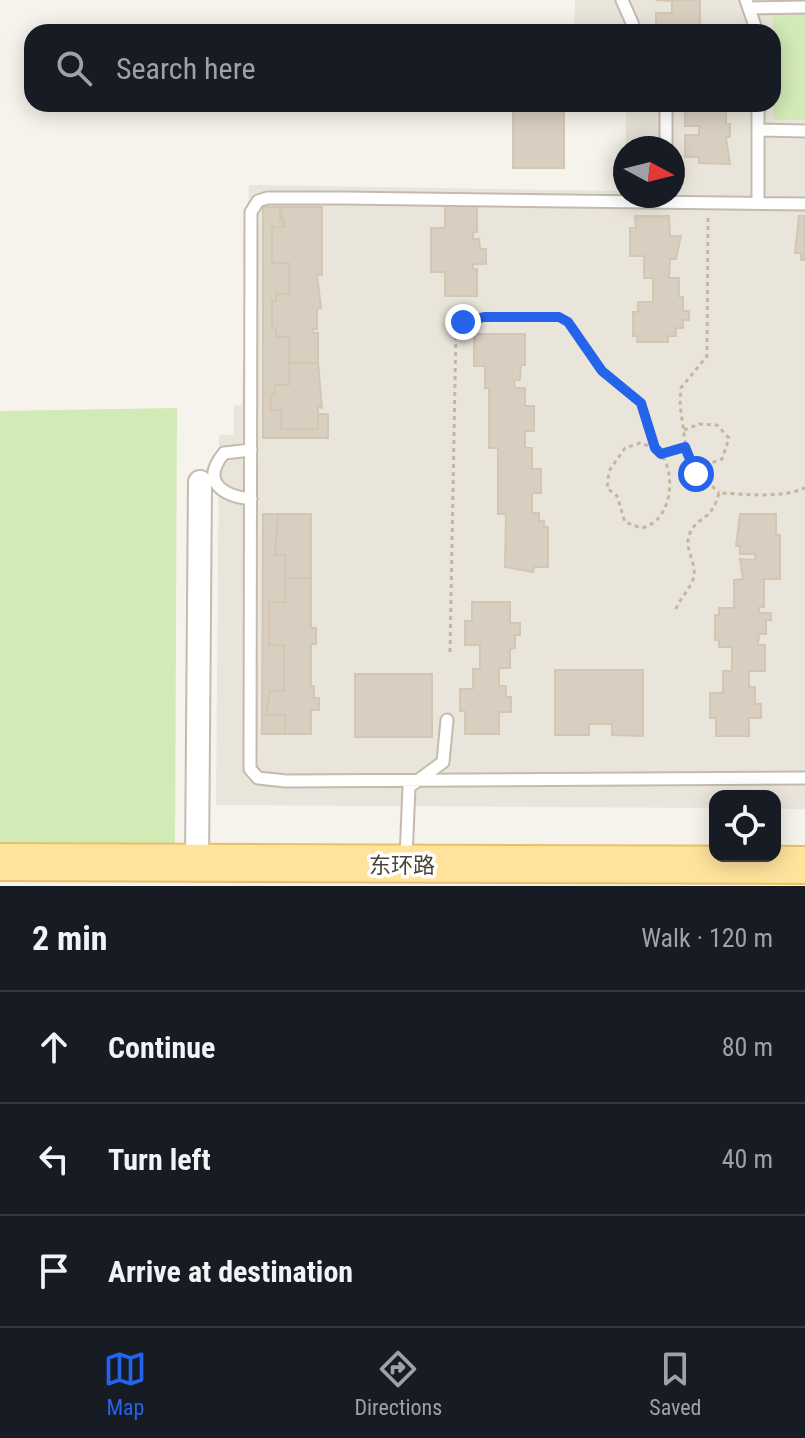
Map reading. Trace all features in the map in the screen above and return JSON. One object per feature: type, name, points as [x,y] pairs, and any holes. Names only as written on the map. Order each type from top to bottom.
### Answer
[{"type":"main road","name":"东环路","points":[[0,862],[805,865]]},
{"type":"main road","points":[[0,885],[65,886]]},
{"type":"street","points":[[197,864],[208,479]]},
{"type":"lane","points":[[622,0],[632,24]]},
{"type":"lane","points":[[754,24],[748,4],[805,7]]},
{"type":"lane","points":[[666,112],[666,136]]},
{"type":"lane","points":[[758,112],[758,203]]},
{"type":"lane","points":[[758,130],[805,131]]},
{"type":"lane","points":[[805,204],[282,198],[258,201],[251,212],[250,769],[258,778],[286,781],[805,778]]},
{"type":"lane","points":[[251,450],[224,453],[208,479],[227,497],[251,499]]},
{"type":"lane","points":[[406,865],[406,798],[409,787],[443,762],[447,720]]},
{"type":"path","points":[[708,203],[707,356],[681,388],[688,460],[693,470],[719,493],[763,495],[805,488]]},
{"type":"path","points":[[450,652],[456,328],[463,322],[484,317],[559,317],[568,322],[602,371],[641,403],[655,448]]},
{"type":"path","points":[[684,430],[699,424],[717,425],[729,438],[722,459],[709,463],[688,460]]},
{"type":"path","points":[[640,443],[655,448],[669,470],[667,502],[657,522],[641,528],[625,522],[617,496],[607,488],[606,477],[625,448],[640,443]]},
{"type":"path","points":[[661,454],[685,447]]},
{"type":"path","points":[[676,609],[694,578],[694,565],[687,548],[689,534],[712,514],[719,493]]},
{"type":"shaded area","points":[[575,0],[805,0],[805,809],[781,809],[781,790],[709,790],[709,808],[216,805],[219,435],[234,435],[234,406],[242,405],[249,185],[613,191],[613,208],[685,208],[685,136],[626,136],[626,112],[781,112],[781,24],[574,24]]},
{"type":"green space","points":[[773,15],[805,15],[805,120],[773,120],[773,112],[781,112],[781,24],[773,24]]},
{"type":"green space","points":[[177,408],[175,846],[0,845],[0,411]]},
{"type":"building","points":[[656,0],[700,0],[700,24],[656,24],[656,13],[672,13],[672,1]]},
{"type":"building","points":[[513,112],[564,112],[564,168],[513,168]]},
{"type":"building","points":[[685,112],[726,112],[726,124],[730,124],[730,137],[726,137],[730,164],[699,163],[699,157],[685,157],[685,135],[699,135],[699,126],[685,126]]},
{"type":"building","points":[[445,206],[477,206],[477,232],[473,232],[473,239],[479,239],[480,249],[486,249],[486,264],[473,264],[473,269],[477,269],[477,296],[445,296],[445,272],[431,272],[431,228],[445,228]]},
{"type":"building","points":[[263,207],[280,207],[280,219],[284,219],[284,227],[272,227],[272,263],[289,263],[289,294],[276,294],[276,301],[272,301],[272,328],[276,329],[276,337],[289,337],[289,385],[275,385],[271,410],[281,410],[281,429],[318,429],[318,414],[328,414],[328,438],[263,438]]},
{"type":"building","points":[[280,207],[322,207],[322,275],[317,275],[321,308],[317,309],[317,329],[312,329],[313,333],[318,333],[318,363],[289,363],[289,337],[276,337],[276,329],[272,328],[272,301],[276,301],[276,294],[289,294],[289,263],[272,263],[272,227],[284,227]]},
{"type":"building","points":[[635,216],[669,216],[670,236],[681,236],[676,259],[670,259],[669,278],[679,278],[679,297],[683,297],[683,311],[689,311],[689,320],[683,320],[683,328],[676,328],[676,336],[668,336],[668,342],[637,342],[638,336],[633,336],[633,312],[638,312],[638,302],[653,302],[653,278],[644,278],[644,256],[630,256],[630,228],[636,228]]},
{"type":"building","points":[[799,216],[805,216],[805,260],[801,260],[801,253],[795,253]]},
{"type":"building","points":[[474,334],[525,334],[525,365],[521,365],[520,380],[514,380],[515,388],[525,388],[525,406],[534,406],[534,431],[525,431],[525,448],[532,448],[532,469],[541,469],[541,493],[532,493],[532,513],[539,513],[539,521],[544,521],[544,527],[548,527],[548,567],[534,567],[533,572],[505,567],[506,514],[498,514],[498,448],[489,448],[489,388],[485,388],[485,366],[474,366]]},
{"type":"building","points":[[289,363],[318,363],[322,408],[318,407],[318,429],[281,429],[281,410],[271,410],[275,385],[289,385]]},
{"type":"building","points":[[263,514],[278,514],[275,555],[285,555],[285,602],[269,602],[269,645],[284,645],[284,691],[270,691],[266,715],[285,715],[285,734],[262,734]]},
{"type":"building","points":[[278,514],[311,514],[311,578],[285,578],[285,555],[275,555]]},
{"type":"building","points":[[740,514],[776,514],[776,535],[780,535],[780,579],[764,579],[764,607],[759,607],[759,613],[771,613],[771,620],[766,620],[766,634],[759,634],[758,645],[765,645],[765,671],[749,671],[749,687],[755,687],[755,704],[761,704],[761,718],[749,718],[749,736],[716,736],[716,718],[710,718],[710,693],[723,693],[723,671],[732,671],[732,647],[719,647],[719,640],[715,640],[715,615],[719,615],[719,608],[734,608],[734,580],[743,579],[740,559],[755,560],[755,554],[740,554],[740,546],[736,546]]},
{"type":"building","points":[[285,578],[311,578],[311,628],[316,628],[316,644],[311,644],[311,686],[314,686],[314,698],[319,698],[319,710],[311,710],[311,734],[285,734],[285,715],[266,715],[270,691],[284,691],[284,645],[269,645],[269,602],[285,602]]},
{"type":"building","points":[[472,602],[510,602],[510,623],[520,623],[520,635],[515,635],[515,648],[510,649],[510,668],[499,668],[499,686],[506,686],[506,697],[511,697],[511,712],[499,712],[499,734],[465,734],[465,711],[460,711],[460,689],[473,689],[473,669],[480,669],[480,645],[465,645],[465,621],[472,621]]},
{"type":"building","points":[[555,670],[643,670],[643,736],[612,735],[612,724],[589,724],[589,735],[555,735]]},
{"type":"building","points":[[355,674],[432,674],[432,737],[355,737]]},
{"type":"route","points":[[463,322],[484,317],[559,317],[568,322],[602,371],[641,403],[655,448],[661,454],[685,447],[688,462],[696,474]]}]
